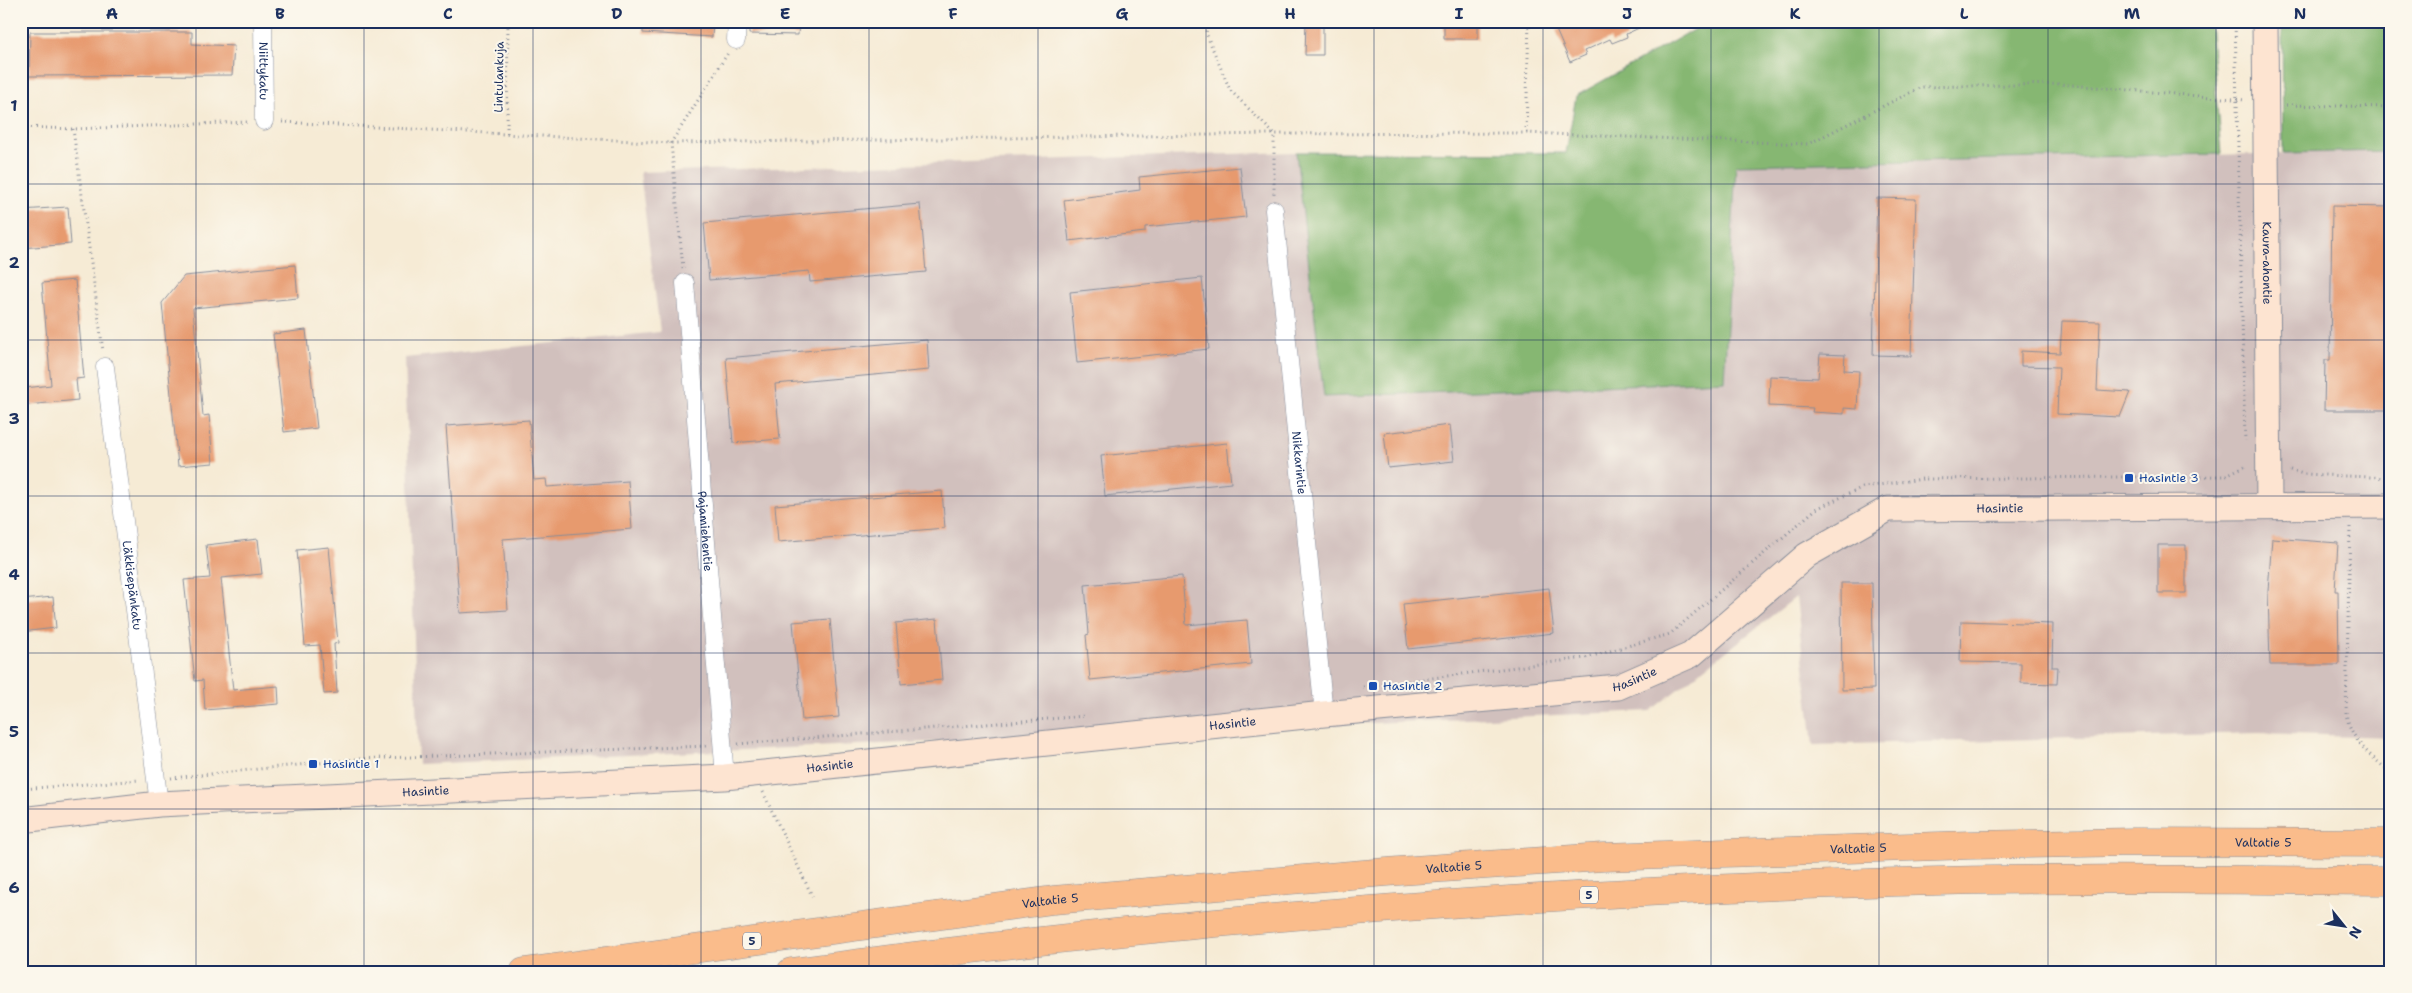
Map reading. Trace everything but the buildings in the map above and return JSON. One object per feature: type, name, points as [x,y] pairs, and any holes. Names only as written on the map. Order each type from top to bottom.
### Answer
[{"type":"highway","name":"Valtatie 5","points":[[524,972],[1053,900],[1399,870],[1603,857],[1960,845],[2134,842],[2391,843]]},
{"type":"highway","name":"5","points":[[791,972],[1066,937],[1418,907],[1584,896],[1868,883],[2111,880],[2391,881]]},
{"type":"street","name":"Niittykatu","points":[[263,21],[264,121]]},
{"type":"street","points":[[736,40],[737,21]]},
{"type":"street","name":"Kaura-ahontie","points":[[2265,21],[2266,105],[2258,465],[2269,506]]},
{"type":"street","name":"Nikkarintie","points":[[1274,210],[1324,714]]},
{"type":"street","name":"Pajamiehentie","points":[[685,283],[725,777]]},
{"type":"street","name":"Läkkisepänkatu","points":[[105,367],[159,804]]},
{"type":"street","name":"Hasintie","points":[[21,820],[159,804],[755,775],[1324,714],[1618,687],[1691,655],[1807,555],[1888,510],[2391,506]]},
{"type":"path","name":"Lintulankuja","points":[[507,133],[508,21]]},
{"type":"path","points":[[1208,21],[1206,33],[1230,90],[1274,134],[1274,210]]},
{"type":"path","points":[[1526,133],[1529,21]]},
{"type":"path","points":[[2235,21],[2245,446]]},
{"type":"path","points":[[685,283],[671,143],[736,40]]},
{"type":"path","points":[[21,126],[73,129],[264,121],[671,143],[1274,134],[1526,133],[1808,144],[1921,87],[2060,84],[2236,98],[2266,105],[2391,107]]},
{"type":"path","points":[[73,129],[105,367]]},
{"type":"path","points":[[2245,456],[2258,465],[2303,474],[2391,478]]},
{"type":"path","points":[[1356,688],[1585,658],[1670,634],[1816,510],[1863,487],[1923,479],[2224,476],[2258,465]]},
{"type":"path","points":[[2350,506],[2346,714],[2354,739],[2363,750],[2391,772]]},
{"type":"path","points":[[21,789],[156,779],[357,759],[722,745],[1094,715]]},
{"type":"path","points":[[753,743],[755,775],[813,898]]},
{"type":"shaded area","points":[[2391,151],[2391,737],[2258,733],[1813,745],[1796,597],[1650,711],[418,764],[405,358],[660,332],[640,172],[1296,152],[1324,397],[1724,381],[1736,165]]},
{"type":"green space","points":[[1709,21],[2210,21],[2221,154],[1736,165],[1724,381],[1324,397],[1296,152],[1566,153],[1576,96]]},
{"type":"green space","points":[[2282,21],[2391,21],[2391,151],[2283,153]]},
{"type":"place","name":"Hasintie 3","points":[[2129,478]]},
{"type":"place","name":"Hasintie 2","points":[[1373,686]]},
{"type":"place","name":"Hasintie 1","points":[[313,764]]}]
